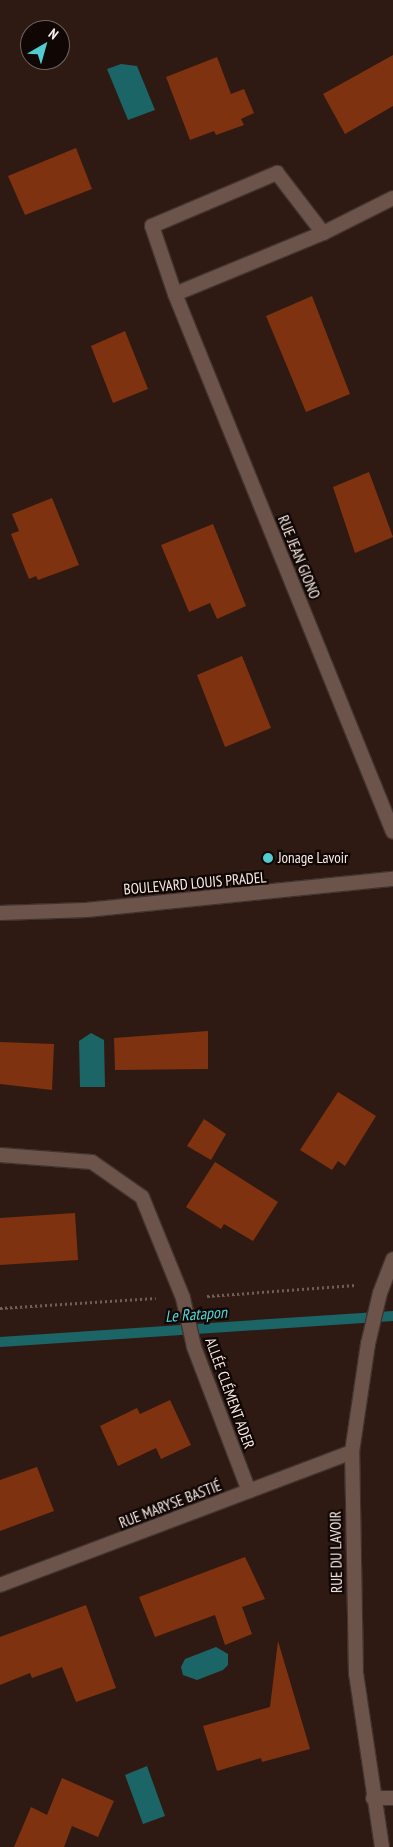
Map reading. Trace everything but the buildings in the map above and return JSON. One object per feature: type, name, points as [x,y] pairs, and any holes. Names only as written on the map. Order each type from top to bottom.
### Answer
[{"type":"street","name":"RUE JEAN GIONO","points":[[323,234],[277,173],[152,226],[175,294],[393,832]]},
{"type":"street","points":[[175,294],[323,234],[393,198]]},
{"type":"street","name":"BOULEVARD LOUIS PRADEL","points":[[0,913],[86,910],[393,879]]},
{"type":"street","name":"ALLÉE CLÉMENT ADER","points":[[0,1155],[92,1162],[142,1197],[183,1298],[194,1347],[249,1491]]},
{"type":"street","name":"RUE DU LAVOIR","points":[[382,1847],[373,1798],[356,1674],[352,1567],[352,1452],[368,1344],[380,1293],[393,1259]]},
{"type":"street","name":"RUE MARYSE BASTIÉ","points":[[0,1585],[352,1452]]},
{"type":"street","points":[[373,1798],[393,1798]]},
{"type":"path","points":[[0,1308],[183,1298],[353,1284],[380,1293]]},
{"type":"water","points":[[121,64],[137,66],[155,110],[128,120],[107,69]]},
{"type":"water","points":[[91,1033],[104,1040],[105,1087],[80,1087],[79,1041]]},
{"type":"water","points":[[216,1647],[228,1654],[228,1665],[223,1670],[197,1680],[183,1675],[181,1667],[185,1659]]},
{"type":"water","points":[[147,1766],[165,1816],[143,1824],[125,1775]]},
{"type":"waterway","name":"Le Ratapon","points":[[0,1342],[393,1316]]},
{"type":"place","name":"Jonage Lavoir","points":[[268,858]]}]
